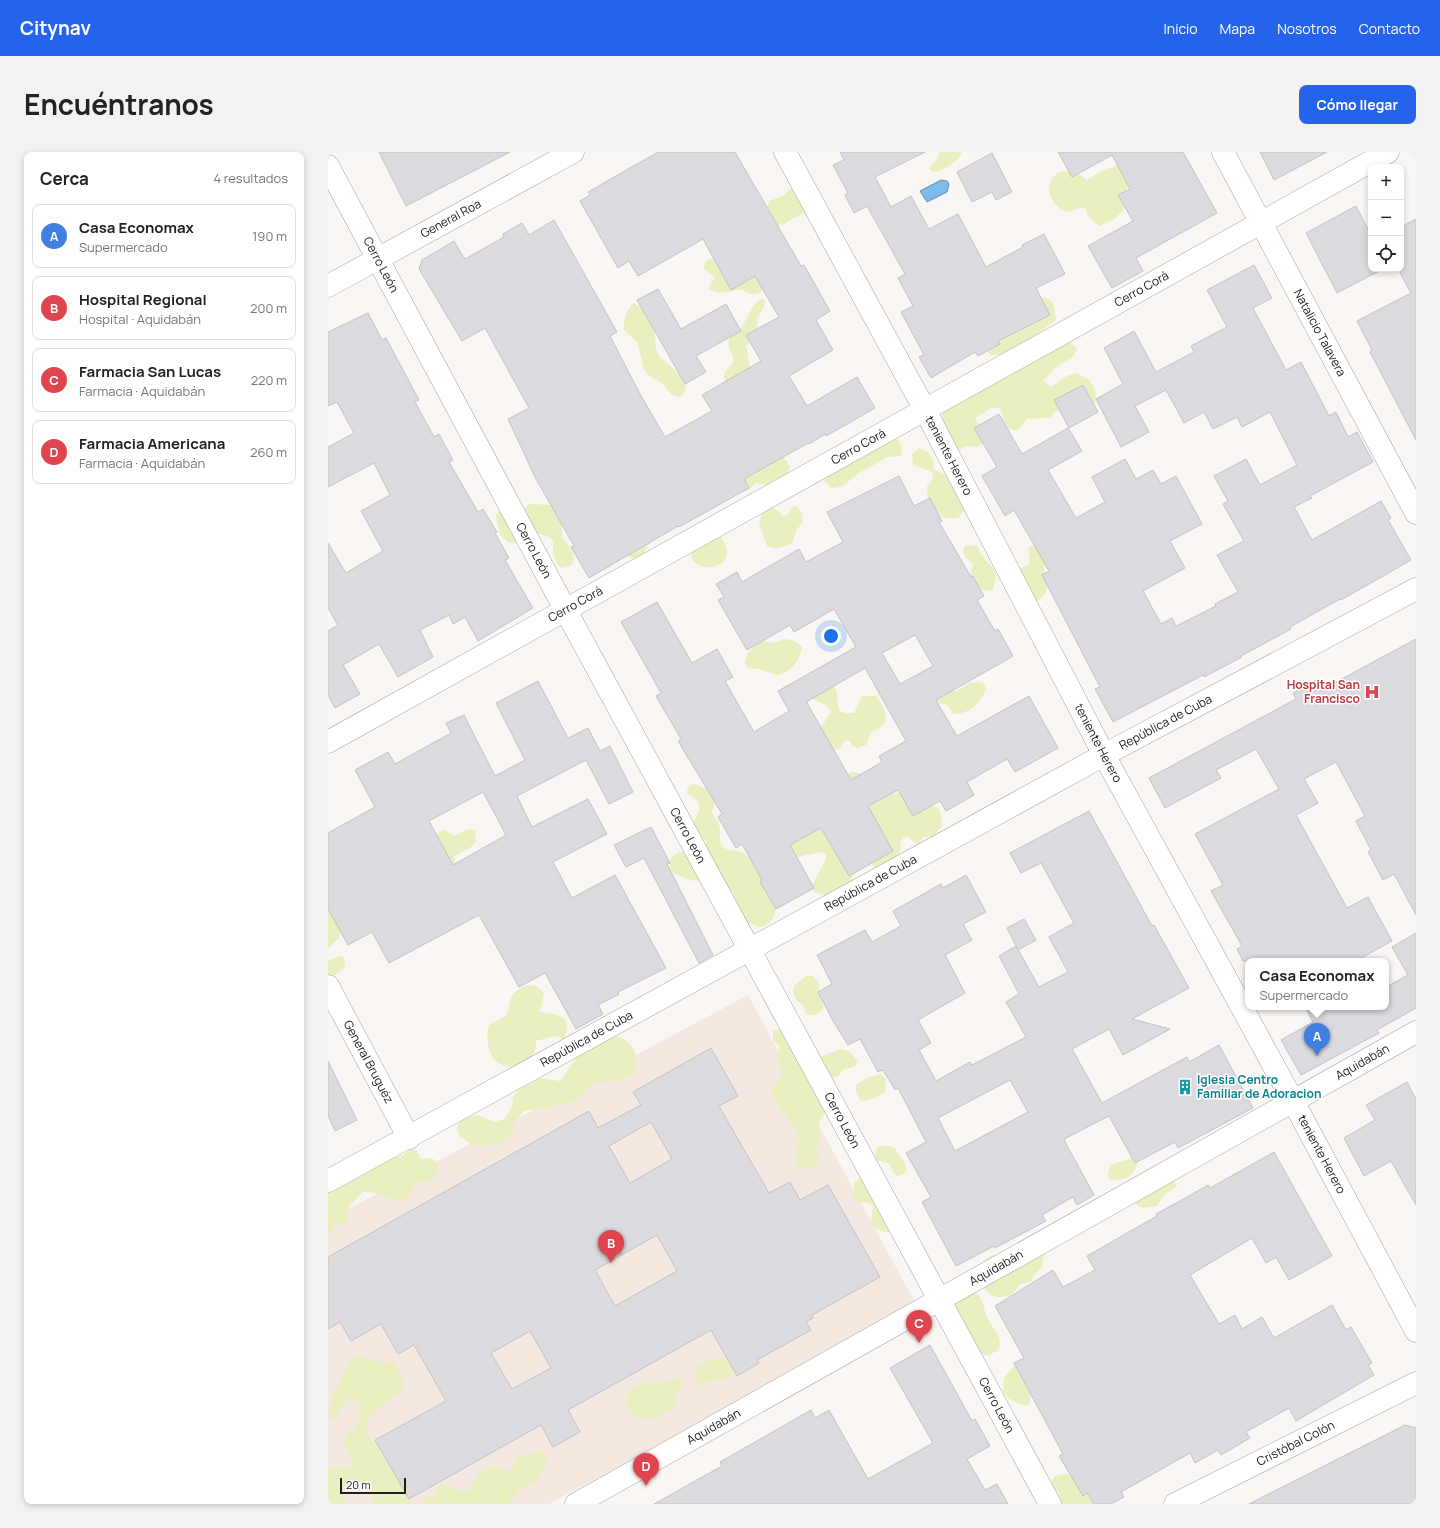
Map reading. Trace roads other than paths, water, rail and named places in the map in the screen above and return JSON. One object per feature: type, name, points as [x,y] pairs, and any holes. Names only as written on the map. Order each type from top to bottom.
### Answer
[{"type":"street","name":"General Roa","points":[[328,286],[573,152]]},
{"type":"street","name":"teniente Herero","points":[[785,152],[924,410],[1104,755],[1293,1101],[1416,1331]]},
{"type":"street","name":"Natalicio Talavera","points":[[1223,152],[1416,513]]},
{"type":"street","name":"Cerro Corá","points":[[328,742],[564,609],[1388,152]]},
{"type":"street","name":"Cerro León","points":[[328,166],[564,609],[940,1298],[1050,1504]]},
{"type":"street","name":"República de Cuba","points":[[328,1181],[409,1138],[1104,755],[1416,589]]},
{"type":"street","name":"General Bruguéz","points":[[328,986],[409,1138]]},
{"type":"street","name":"Aquidabán","points":[[576,1504],[601,1498],[940,1298],[1416,1032]]},
{"type":"street","name":"Cristóbal Colón","points":[[1175,1504],[1416,1383]]},
{"type":"water","points":[[941,180],[947,181],[949,184],[947,192],[927,202],[920,191]]},
{"type":"place","name":"Hospital San Francisco","points":[[1372,692]]},
{"type":"place","name":"Casa Economax","points":[[1317,1056]]},
{"type":"place","name":"Iglesia Centro Familiar de Adoracion","points":[[1185,1087]]},
{"type":"place","name":"Hospital Regional","points":[[611,1263]]},
{"type":"place","name":"Farmacia San Lucas","points":[[919,1343]]},
{"type":"place","name":"Farmacia Americana","points":[[646,1486]]}]
